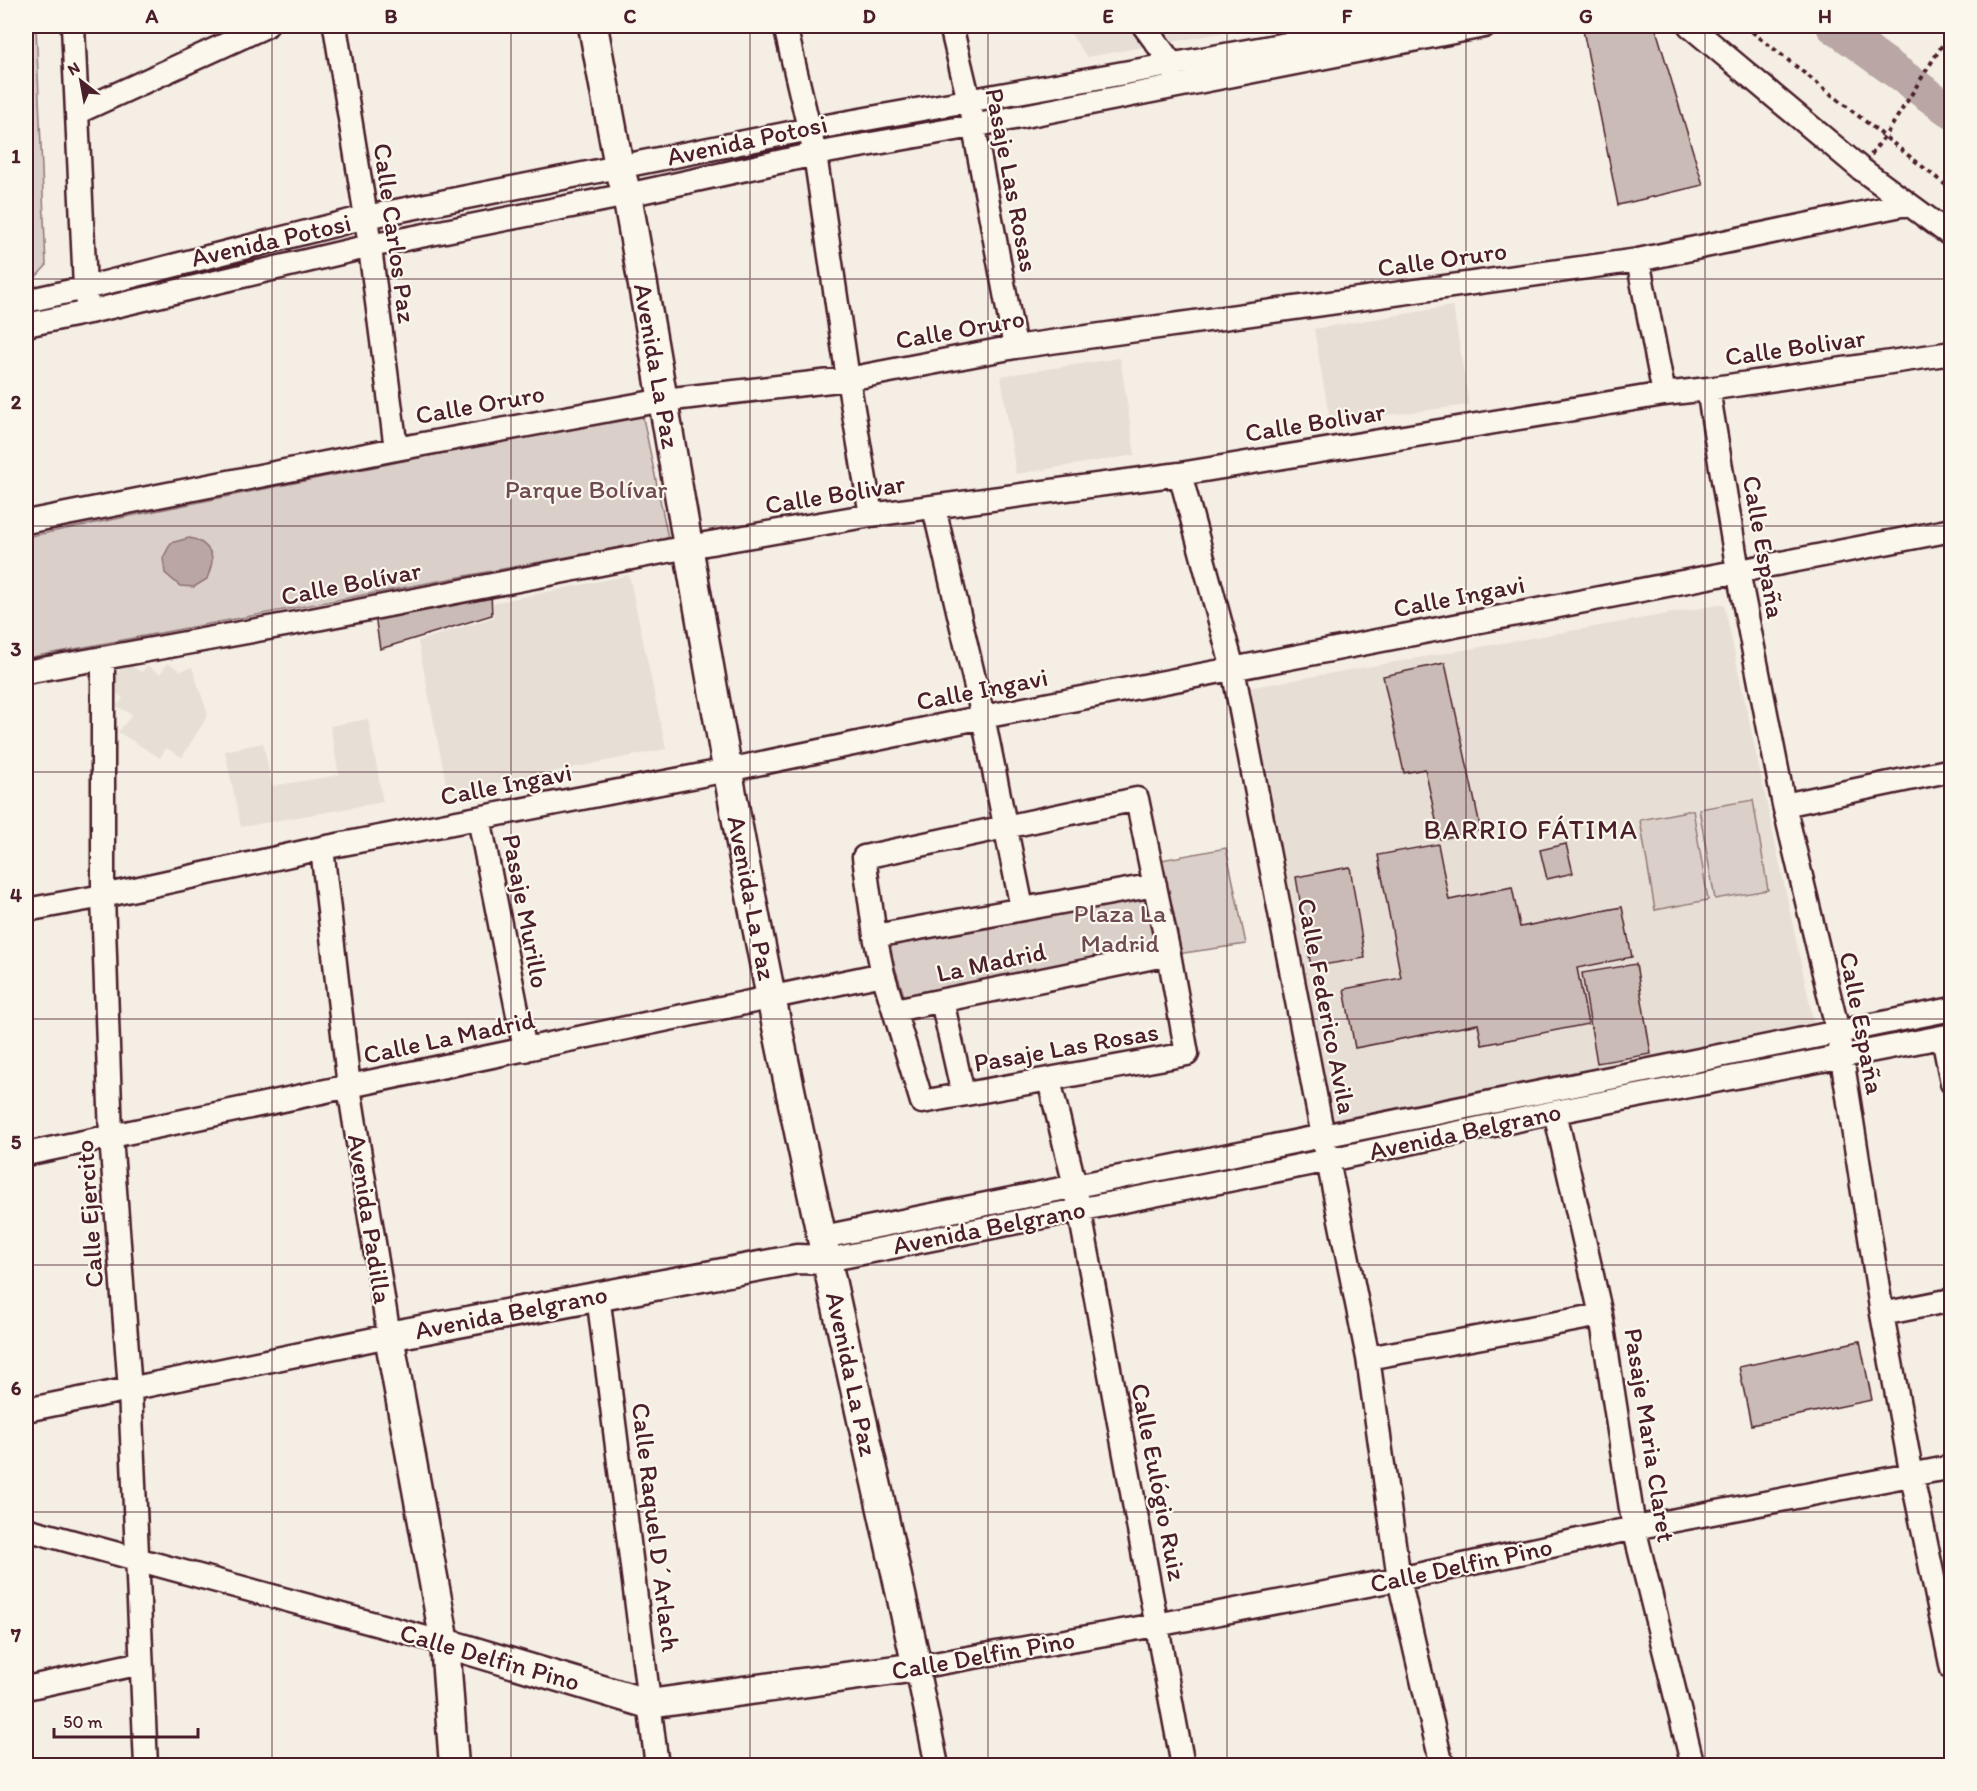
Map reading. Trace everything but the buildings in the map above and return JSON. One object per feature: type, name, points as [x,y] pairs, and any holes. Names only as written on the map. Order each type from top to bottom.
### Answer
[{"type":"main road","name":"Avenida La Paz","points":[[594,26],[619,166],[627,195],[664,400],[687,547],[771,996],[917,1667]]},
{"type":"main road","name":"Avenida Belgrano","points":[[389,1336],[797,1259],[825,1248]]},
{"type":"main road","name":"Avenida Padilla","points":[[389,1336],[445,1643],[454,1766]]},
{"type":"main road","name":"Calle Delfin Pino","points":[[445,1643],[649,1704],[917,1667]]},
{"type":"street","points":[[73,26],[88,312]]},
{"type":"street","points":[[78,112],[266,26]]},
{"type":"street","name":"Calle Carlos Paz","points":[[335,26],[366,217],[396,449]]},
{"type":"street","points":[[785,26],[815,154],[848,379],[871,515]]},
{"type":"street","name":"Pasaje Las Rosas","points":[[951,26],[974,126],[1015,347]]},
{"type":"street","points":[[1144,26],[1172,64],[1179,86]]},
{"type":"street","name":"Avenida Potosi","points":[[26,301],[366,217],[810,129],[1388,26]]},
{"type":"street","name":"Avenida Potosi","points":[[26,325],[370,246],[627,195],[815,154],[974,126],[1484,26]]},
{"type":"street","points":[[1690,26],[1861,169],[1952,236]]},
{"type":"street","name":"Calle Oruro","points":[[26,522],[396,449],[664,400],[848,379],[1015,347],[1638,260],[1906,204]]},
{"type":"street","points":[[1638,260],[1664,394]]},
{"type":"street","name":"Calle Bolivar","points":[[687,547],[871,515],[1180,474],[1664,394],[1952,353]]},
{"type":"street","name":"Calle España","points":[[1708,389],[1738,571],[1784,805],[1838,1032],[1882,1314],[1912,1476],[1952,1669]]},
{"type":"street","name":"Calle Federico Avila","points":[[1180,474],[1233,669],[1368,1358],[1399,1579],[1442,1766]]},
{"type":"street","points":[[934,508],[983,717],[1022,908]]},
{"type":"street","name":"Calle Ingavi","points":[[26,910],[104,896],[322,848],[728,770],[983,717],[1952,530]]},
{"type":"street","name":"Calle Bolívar","points":[[26,672],[296,623],[687,547]]},
{"type":"street","name":"Calle Ejercito","points":[[103,658],[104,896],[111,1137],[130,1390],[146,1766]]},
{"type":"street","points":[[1784,805],[1952,770]]},
{"type":"street","name":"Pasaje Las Rosas","points":[[1137,799],[1187,1054],[922,1102],[883,974],[875,936],[864,857],[1006,827],[1137,799]]},
{"type":"street","name":"Pasaje Murillo","points":[[479,818],[525,1050]]},
{"type":"street","name":"Avenida Padilla","points":[[322,848],[349,1087],[389,1336]]},
{"type":"street","points":[[875,936],[1155,885]]},
{"type":"street","name":"La Madrid","points":[[895,1010],[1169,954]]},
{"type":"street","name":"Calle La Madrid","points":[[26,1154],[883,974]]},
{"type":"street","name":"Pasaje Las Rosas","points":[[942,1001],[963,1094]]},
{"type":"street","name":"Avenida Belgrano","points":[[825,1248],[1075,1186],[1952,1009]]},
{"type":"street","points":[[1947,1036],[1952,1083]]},
{"type":"street","name":"Avenida Belgrano","points":[[825,1248],[1079,1210],[1555,1112],[1947,1036]]},
{"type":"street","points":[[1049,1080],[1075,1186]]},
{"type":"street","name":"Pasaje Maria Claret","points":[[1555,1112],[1601,1315],[1634,1528],[1694,1766]]},
{"type":"street","name":"Calle Eulógio Ruiz","points":[[1075,1186],[1183,1766]]},
{"type":"street","name":"Calle Raquel D´Arlach","points":[[598,1295],[657,1766]]},
{"type":"street","points":[[1882,1314],[1952,1300]]},
{"type":"street","points":[[1368,1358],[1601,1315]]},
{"type":"street","name":"Avenida Belgrano","points":[[26,1410],[389,1336]]},
{"type":"street","name":"Calle Delfin Pino","points":[[917,1667],[1399,1579],[1634,1528],[1952,1467]]},
{"type":"street","name":"Calle Delfin Pino","points":[[26,1528],[445,1643]]},
{"type":"street","points":[[26,1688],[141,1663]]},
{"type":"street","name":"Avenida La Paz","points":[[917,1667],[937,1766]]},
{"type":"path","points":[[1745,26],[1952,190]]},
{"type":"path","points":[[1861,169],[1891,127],[1952,26]]},
{"type":"shaded area","points":[[1065,26],[1260,26],[1087,57]]},
{"type":"shaded area","points":[[1453,306],[1469,405],[1330,422],[1314,329]]},
{"type":"shaded area","points":[[1120,358],[1135,455],[1016,474],[1001,376]]},
{"type":"shaded area","points":[[189,538],[204,545],[210,552],[212,560],[207,579],[194,587],[180,586],[165,573],[163,558],[171,543]]},
{"type":"shaded area","points":[[629,575],[666,749],[448,793],[418,641],[494,617],[493,603]]},
{"type":"shaded area","points":[[1724,604],[1815,1028],[1323,1124],[1252,733],[1248,688]]},
{"type":"shaded area","points":[[168,663],[181,671],[192,667],[208,715],[182,757],[166,748],[160,758],[118,732],[132,715],[117,706],[123,698],[116,693],[113,685],[114,678],[124,667],[131,666],[142,672],[147,666],[160,674]]},
{"type":"shaded area","points":[[368,719],[383,802],[241,827],[225,751],[263,743],[272,786],[339,775],[330,726]]},
{"type":"green space","points":[[26,26],[36,26],[46,266],[34,279],[26,279]]},
{"type":"green space","name":"Parque Bolívar","points":[[642,413],[668,538],[26,658],[26,537]]},
{"type":"green space","points":[[1753,800],[1768,890],[1715,899],[1699,809]]},
{"type":"green space","points":[[1693,810],[1708,900],[1655,910],[1640,820]]},
{"type":"green space","points":[[1226,848],[1246,944],[1177,954],[1161,860]]},
{"type":"green space","name":"Plaza La Madrid","points":[[1152,889],[1165,951],[905,999],[888,945]]},
{"type":"waterway","points":[[1833,26],[1952,112]]},
{"type":"district","name":"BARRIO FÁTIMA","points":[[1531,830]]}]
